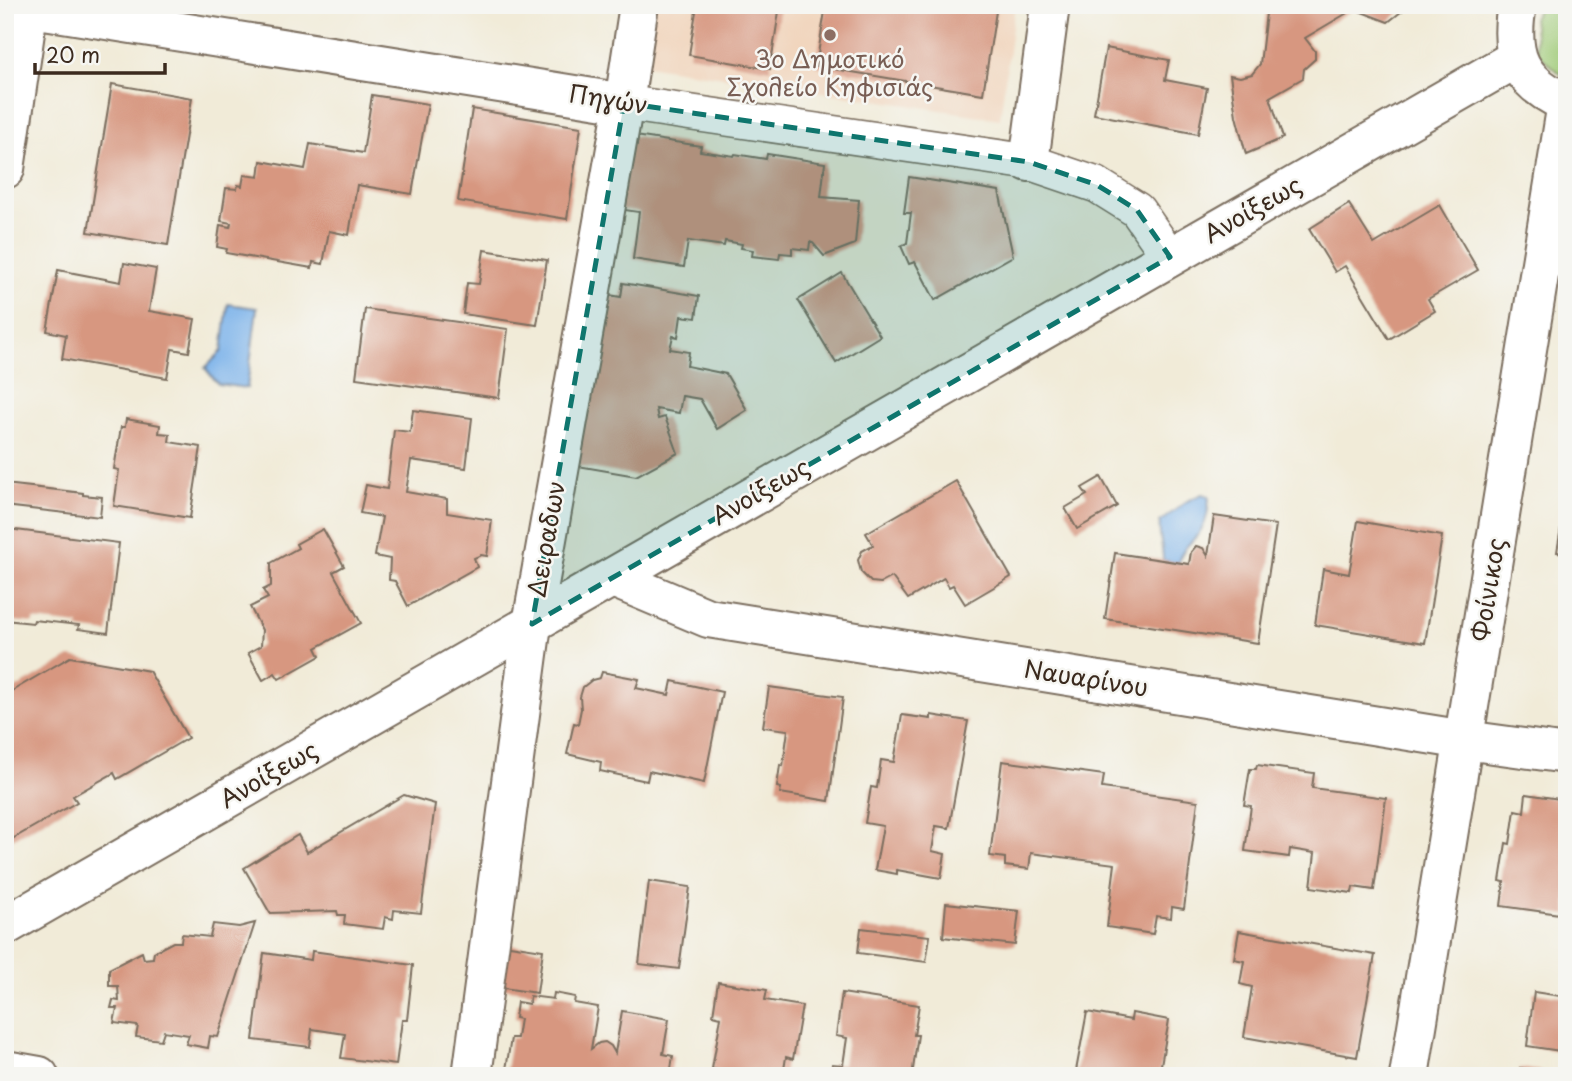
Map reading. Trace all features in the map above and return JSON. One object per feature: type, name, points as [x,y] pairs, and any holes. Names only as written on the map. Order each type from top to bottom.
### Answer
[{"type":"street","name":"Δειραδων","points":[[472,1076],[532,624],[639,5]]},
{"type":"street","points":[[1029,162],[1050,5]]},
{"type":"street","points":[[1517,5],[1512,31],[1517,58],[1528,78],[1545,94],[1567,103]]},
{"type":"street","name":"Πηγών","points":[[23,6],[624,103],[1029,162],[1097,185],[1137,210],[1170,257]]},
{"type":"street","points":[[5,169],[23,6]]},
{"type":"street","name":"Ανοίξεως","points":[[5,926],[1517,58]]},
{"type":"street","name":"Φοίνικος","points":[[1409,1076],[1567,103]]},
{"type":"street","name":"Ναυαρίνου","points":[[613,578],[708,618],[1465,740],[1567,754]]},
{"type":"street","points":[[5,1070],[39,1076]]},
{"type":"highlighted area","points":[[624,103],[1029,162],[1097,185],[1137,210],[1170,257],[532,624]]},
{"type":"shaded area","name":"3ο Δημοτικό Σχολείο Κηφισιάς","points":[[654,5],[1015,5],[1000,119],[645,65]]},
{"type":"green space","points":[[1542,5],[1567,5],[1567,78],[1537,53],[1533,18]]},
{"type":"water","points":[[228,304],[257,308],[247,388],[218,384],[205,368],[222,351]]},
{"type":"water","points":[[1202,494],[1209,496],[1207,514],[1198,535],[1185,548],[1178,563],[1163,560],[1160,522],[1187,501]]},
{"type":"building","points":[[697,5],[780,5],[770,69],[689,55]]},
{"type":"building","points":[[826,5],[997,5],[983,94],[816,66]]},
{"type":"building","points":[[1267,5],[1405,5],[1406,8],[1388,22],[1354,9],[1305,38],[1315,51],[1315,59],[1304,69],[1303,78],[1270,97],[1283,138],[1246,154],[1236,116],[1230,75],[1240,77],[1252,74],[1260,64]]},
{"type":"building","points":[[1106,48],[1169,60],[1165,80],[1207,88],[1198,134],[1094,114]]},
{"type":"building","points":[[112,84],[192,98],[168,245],[88,232]]},
{"type":"building","points":[[372,95],[428,104],[412,194],[357,185],[349,235],[329,231],[323,264],[313,262],[312,268],[226,253],[227,249],[217,247],[220,225],[230,227],[231,223],[221,221],[226,188],[237,189],[238,185],[242,186],[244,175],[259,177],[261,161],[305,169],[310,144],[363,153]]},
{"type":"building","points":[[472,109],[581,127],[567,219],[458,201]]},
{"type":"building","points":[[629,135],[701,146],[700,151],[734,156],[766,159],[767,154],[825,163],[821,197],[859,200],[855,244],[824,256],[810,242],[809,250],[792,248],[792,254],[780,253],[779,259],[752,256],[753,250],[741,248],[742,244],[725,241],[724,246],[688,241],[684,267],[633,259],[639,212],[618,209]]},
{"type":"building","points":[[909,177],[999,191],[1013,256],[935,300],[915,262],[909,264],[901,246],[907,243],[911,213],[904,213]]},
{"type":"building","points":[[1349,204],[1374,244],[1440,205],[1478,270],[1428,299],[1435,311],[1389,339],[1345,266],[1335,272],[1309,229]]},
{"type":"building","points":[[484,250],[547,260],[537,325],[463,314],[467,283],[479,284]]},
{"type":"building","points":[[124,263],[156,269],[149,311],[195,319],[189,352],[172,349],[167,378],[62,359],[66,335],[47,331],[58,270],[121,282]]},
{"type":"building","points":[[842,273],[880,336],[836,363],[798,300]]},
{"type":"building","points":[[623,283],[699,296],[696,318],[681,316],[678,337],[673,336],[670,349],[689,352],[687,366],[726,374],[747,410],[717,429],[700,399],[682,396],[679,413],[656,409],[658,419],[665,417],[678,453],[636,476],[572,465],[595,342],[601,343],[603,294],[621,297]]},
{"type":"building","points":[[365,309],[508,329],[499,398],[356,378]]},
{"type":"building","points":[[413,410],[472,418],[466,468],[411,460],[406,492],[447,499],[447,513],[492,520],[487,556],[474,558],[477,567],[408,606],[395,581],[389,580],[390,559],[375,556],[382,517],[360,513],[366,485],[387,489],[394,430],[410,432]]},
{"type":"building","points":[[126,419],[160,425],[159,433],[170,434],[169,442],[201,447],[190,518],[114,506],[119,470],[114,469],[121,427],[125,427]]},
{"type":"building","points":[[1101,477],[1117,506],[1077,529],[1065,508],[1087,495],[1082,488]]},
{"type":"building","points":[[956,481],[1011,577],[965,604],[953,585],[949,587],[944,578],[908,599],[892,577],[881,583],[871,582],[861,572],[858,560],[862,551],[873,545],[866,533]]},
{"type":"building","points":[[5,484],[102,497],[100,517],[5,506]]},
{"type":"building","points":[[1567,503],[1567,553],[1557,552]]},
{"type":"building","points":[[1214,516],[1276,525],[1258,643],[1105,619],[1115,553],[1189,564],[1191,552],[1196,546],[1203,548],[1208,556]]},
{"type":"building","points":[[1358,521],[1442,536],[1425,643],[1315,625],[1323,569],[1349,574]]},
{"type":"building","points":[[8,529],[119,543],[108,633],[78,629],[79,625],[5,620],[5,547]]},
{"type":"building","points":[[323,529],[344,566],[333,572],[361,623],[316,648],[320,656],[279,679],[275,673],[263,680],[248,653],[261,646],[262,630],[250,607],[268,598],[263,590],[271,586],[271,563],[298,548],[296,544]]},
{"type":"building","points":[[70,657],[149,671],[188,738],[117,779],[114,773],[73,796],[77,802],[5,843],[5,695]]},
{"type":"building","points":[[602,672],[639,679],[636,688],[669,695],[672,681],[722,692],[704,783],[649,771],[647,781],[600,771],[601,762],[567,754],[574,723],[578,724],[583,687],[600,678]]},
{"type":"building","points":[[769,687],[843,697],[829,801],[780,793],[781,788],[777,787],[788,730],[763,727]]},
{"type":"building","points":[[902,715],[931,719],[931,715],[968,721],[949,828],[936,826],[932,851],[945,854],[941,878],[897,870],[897,874],[875,870],[883,826],[865,823],[871,787],[877,788],[881,760],[894,762]]},
{"type":"building","points":[[1002,761],[1104,775],[1102,788],[1198,801],[1184,909],[1172,907],[1171,918],[1156,916],[1153,934],[1107,927],[1115,864],[1031,853],[1029,869],[1005,866],[1005,858],[990,856]]},
{"type":"building","points":[[1257,765],[1314,773],[1312,788],[1386,798],[1374,890],[1353,887],[1352,893],[1311,887],[1315,853],[1290,849],[1289,857],[1245,851],[1251,806],[1244,805],[1250,769],[1256,769]]},
{"type":"building","points":[[1526,794],[1567,800],[1567,915],[1501,906],[1504,882],[1500,881],[1506,843],[1510,844],[1515,810],[1524,812]]},
{"type":"building","points":[[404,795],[435,804],[421,913],[394,910],[393,919],[385,917],[383,929],[344,924],[345,915],[338,915],[337,911],[270,913],[244,868],[298,835],[307,852]]},
{"type":"building","points":[[649,881],[690,887],[679,969],[639,964]]},
{"type":"building","points":[[946,903],[1019,911],[1015,945],[943,937]]},
{"type":"building","points":[[255,923],[218,1037],[210,1036],[208,1048],[186,1044],[189,1035],[164,1031],[161,1040],[136,1037],[138,1026],[114,1023],[117,1008],[111,1008],[113,1000],[119,1001],[118,986],[109,986],[109,969],[142,952],[144,959],[153,958],[154,952],[173,942],[181,942],[182,934],[210,937],[213,924],[239,927]]},
{"type":"building","points":[[861,928],[930,936],[926,962],[858,953]]},
{"type":"building","points":[[1239,931],[1375,955],[1357,1057],[1244,1037],[1252,987],[1240,984],[1244,961],[1234,959]]},
{"type":"building","points":[[503,944],[543,950],[537,993],[496,987]]},
{"type":"building","points":[[312,951],[413,965],[407,1020],[402,1020],[396,1065],[341,1058],[345,1034],[312,1029],[310,1047],[253,1040],[264,953],[311,960]]},
{"type":"building","points":[[718,982],[767,990],[765,1000],[802,1006],[793,1059],[786,1057],[783,1076],[718,1076],[719,1070],[712,1069],[721,1017],[713,1015]]},
{"type":"building","points":[[1534,992],[1567,997],[1567,1052],[1527,1046]]},
{"type":"building","points":[[554,993],[575,997],[574,1003],[598,1007],[591,1049],[605,1042],[615,1053],[622,1011],[669,1019],[663,1054],[673,1056],[670,1076],[505,1076],[511,1038],[517,1038],[520,1019],[515,1018],[517,1002],[529,1004],[530,996],[553,999]]},
{"type":"building","points":[[842,993],[919,1005],[912,1076],[830,1076],[832,1064],[843,1065],[847,1038],[836,1036]]},
{"type":"building","points":[[1087,1012],[1131,1020],[1132,1013],[1169,1020],[1159,1076],[1075,1076]]},
{"type":"building","points":[[1520,1068],[1558,1074],[1519,1076]]},
{"type":"place","name":"3ο Δημοτικό Σχολείο Κηφισιάς","points":[[830,35]]}]
